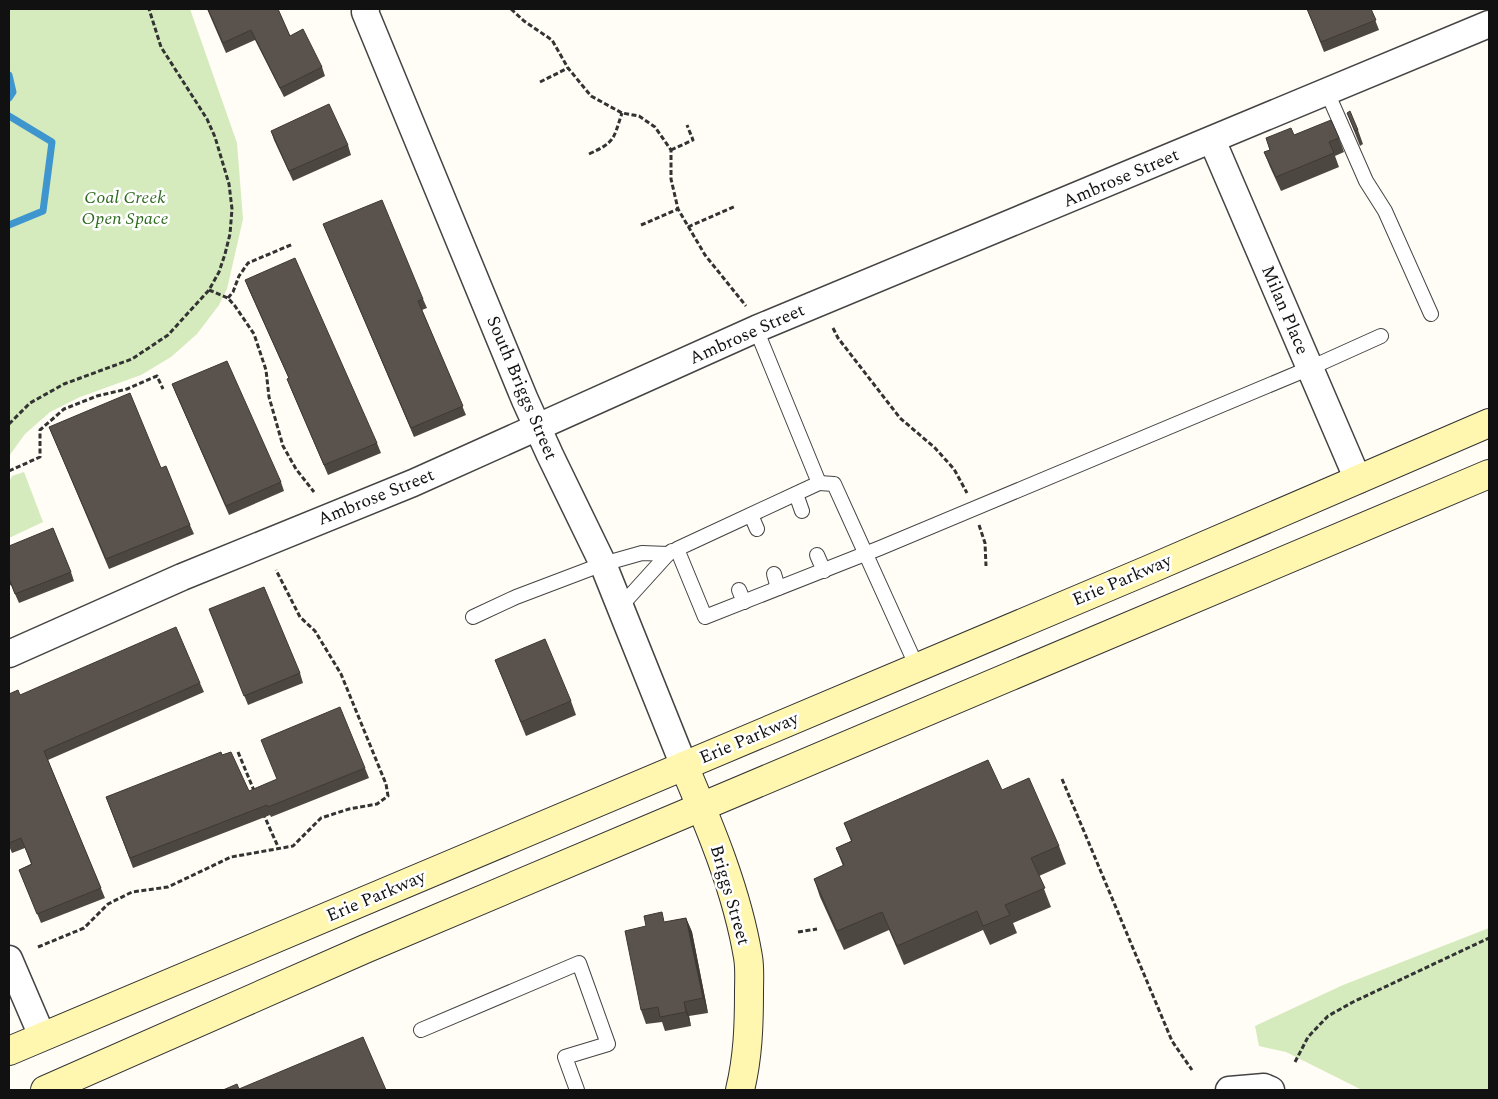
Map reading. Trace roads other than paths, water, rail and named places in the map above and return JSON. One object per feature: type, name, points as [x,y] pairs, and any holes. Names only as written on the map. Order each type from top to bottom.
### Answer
[{"type":"main road","name":"Erie Parkway","points":[[9,1051],[1489,423]]},
{"type":"main road","points":[[54,1089],[365,949],[1489,474]]},
{"type":"main road","name":"Briggs Street","points":[[684,766],[702,808],[737,907],[748,959],[749,1035],[745,1069],[740,1090]]},
{"type":"street","name":"South Briggs Street","points":[[366,9],[368,21],[537,428],[603,564],[684,766]]},
{"type":"street","name":"Ambrose Street","points":[[9,654],[182,577],[413,483],[537,428],[751,318],[1212,140],[1489,24]]},
{"type":"street","name":"Milan Place","points":[[1212,140],[1358,480]]},
{"type":"street","points":[[9,959],[42,1036]]},
{"type":"street","points":[[1229,1090],[1264,1087],[1270,1090]]},
{"type":"lane","points":[[1327,92],[1366,181],[1385,211],[1431,314]]},
{"type":"lane","points":[[751,318],[819,483]]},
{"type":"lane","points":[[672,551],[705,617],[742,596],[778,588],[865,554],[1310,368],[1381,336]]},
{"type":"lane","points":[[473,617],[516,597],[603,564],[642,553],[672,551],[716,538],[751,514],[819,483],[834,484],[917,667]]},
{"type":"lane","points":[[796,494],[802,511]]},
{"type":"lane","points":[[751,514],[757,530]]},
{"type":"lane","points":[[620,608],[672,551]]},
{"type":"lane","points":[[817,556],[824,570]]},
{"type":"lane","points":[[774,574],[778,588]]},
{"type":"lane","points":[[421,1030],[579,963],[608,1044],[565,1057],[577,1090]]},
{"type":"waterway","points":[[9,75],[13,92],[9,98]]},
{"type":"waterway","points":[[9,116],[52,142],[43,211],[9,225]]},
{"type":"park label","name":"Coal Creek Open Space","points":[[125,207]]}]
